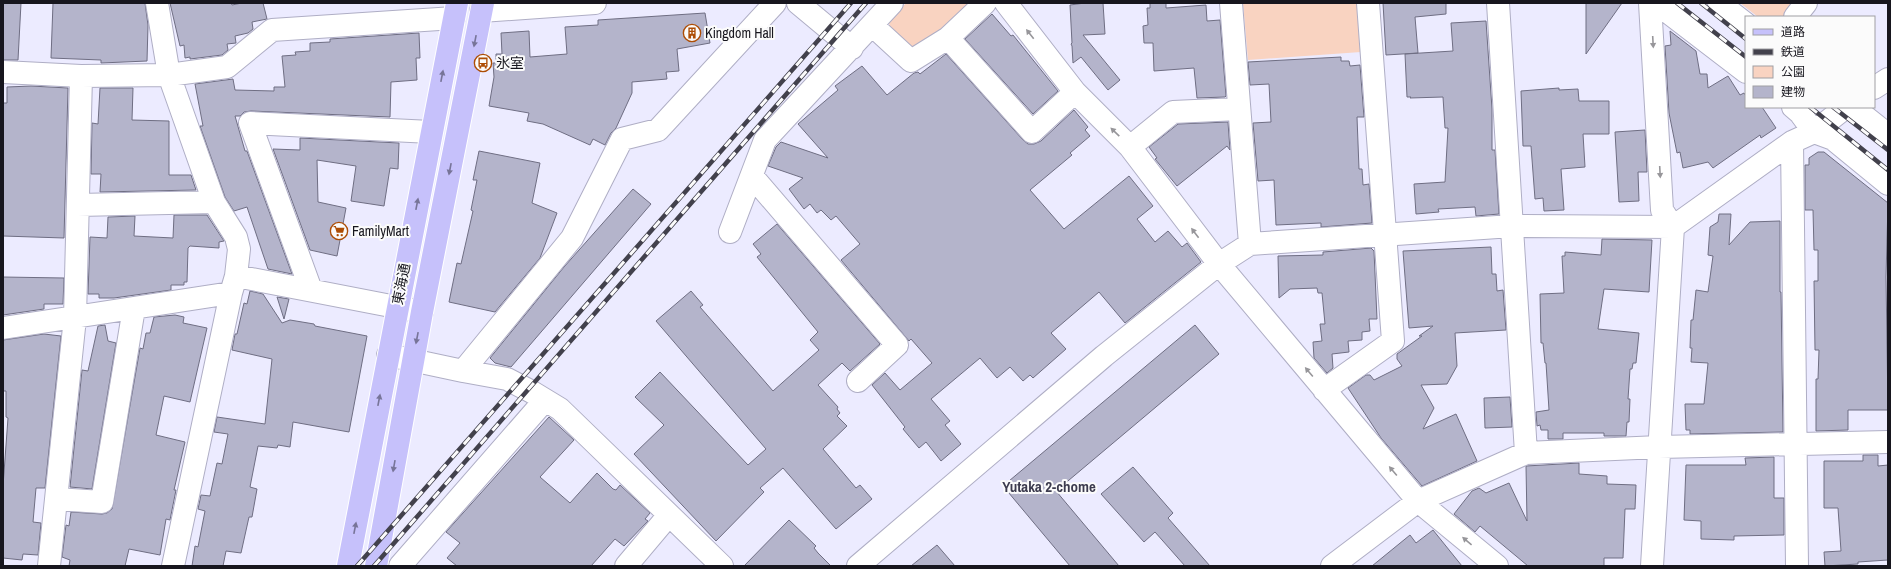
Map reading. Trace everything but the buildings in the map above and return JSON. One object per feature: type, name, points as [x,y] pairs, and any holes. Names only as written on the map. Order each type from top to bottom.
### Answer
[{"type":"main road","name":"東海通","points":[[376,566],[422,312],[482,7]]},
{"type":"main road","name":"東海通","points":[[348,566],[455,11]]},
{"type":"street","points":[[157,3],[169,75],[214,202],[236,237],[239,250],[173,566]]},
{"type":"street","points":[[482,7],[595,3]]},
{"type":"street","points":[[463,371],[572,238],[622,139],[658,130],[775,3]]},
{"type":"street","points":[[798,3],[852,48]]},
{"type":"street","points":[[730,232],[766,140],[873,26],[892,3]]},
{"type":"street","points":[[873,26],[911,61],[948,38],[985,3]]},
{"type":"street","points":[[1006,3],[1075,92],[1130,147],[1219,264],[1418,501],[1497,566]]},
{"type":"street","points":[[1231,3],[1250,244]]},
{"type":"street","points":[[1324,390],[1393,341],[1368,3]]},
{"type":"street","points":[[1498,3],[1526,453]]},
{"type":"street","points":[[1650,3],[1662,210],[1672,227],[1652,566]]},
{"type":"street","points":[[1656,3],[1745,71]]},
{"type":"street","points":[[1719,3],[1745,23]]},
{"type":"street","points":[[1796,16],[1806,3]]},
{"type":"street","points":[[3,72],[82,76],[169,75],[227,66],[272,30],[455,11]]},
{"type":"street","points":[[948,38],[1032,132],[1075,92]]},
{"type":"street","points":[[49,566],[75,318],[82,76]]},
{"type":"street","points":[[1875,87],[1888,79]]},
{"type":"street","points":[[1130,147],[1173,112],[1239,108]]},
{"type":"street","points":[[1794,108],[1800,113],[1814,132],[1833,139],[1888,184]]},
{"type":"street","points":[[858,566],[1104,356],[1219,264],[1250,244],[1512,226],[1672,227],[1792,142],[1814,132],[1845,108]]},
{"type":"street","points":[[1854,108],[1888,135]]},
{"type":"street","points":[[311,290],[250,123],[431,132]]},
{"type":"street","points":[[1792,142],[1797,446],[1797,566]]},
{"type":"street","points":[[752,176],[897,345],[858,381]]},
{"type":"street","points":[[78,205],[214,202]]},
{"type":"street","points":[[3,328],[134,308],[233,284],[311,290],[422,312]]},
{"type":"street","points":[[56,499],[102,502],[134,308]]},
{"type":"street","points":[[388,355],[507,379],[560,409],[722,566]]},
{"type":"street","points":[[400,566],[545,400]]},
{"type":"street","points":[[1332,566],[1418,501],[1526,453],[1659,447],[1797,446],[1888,442]]},
{"type":"street","points":[[626,566],[669,515]]},
{"type":"green space","points":[[906,3],[974,3],[916,51],[890,30],[889,22]]},
{"type":"green space","points":[[1243,3],[1358,3],[1361,52],[1248,60]]},
{"type":"green space","points":[[1740,3],[1799,3],[1789,16],[1757,16]]},
{"type":"railway","points":[[357,566],[851,3]]},
{"type":"railway","points":[[374,566],[866,3]]},
{"type":"railway","points":[[1677,3],[1745,56]]},
{"type":"railway","points":[[1701,3],[1745,38]]},
{"type":"railway","points":[[1811,108],[1888,170]]},
{"type":"railway","points":[[1834,108],[1888,150]]},
{"type":"place","name":"Kingdom Hall","points":[[692,33]]},
{"type":"place","name":"氷室","points":[[483,63]]},
{"type":"place","name":"FamilyMart","points":[[339,231]]},
{"type":"district","name":"Yutaka 2-chome","points":[[1049,487]]}]
